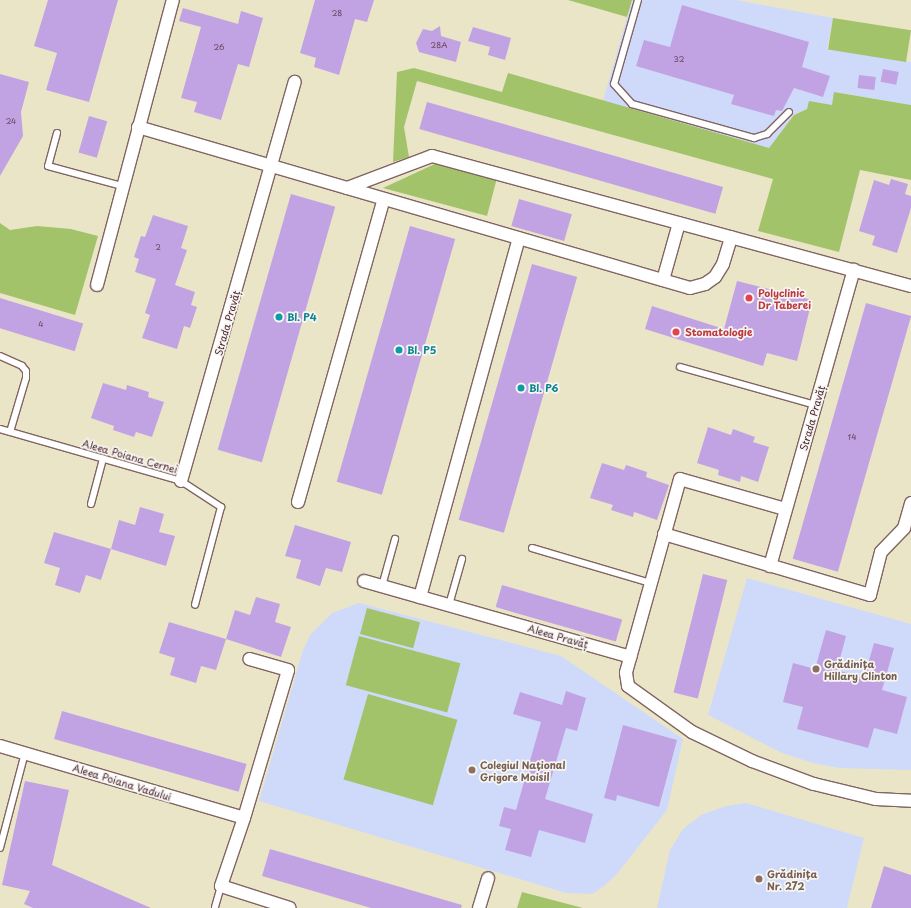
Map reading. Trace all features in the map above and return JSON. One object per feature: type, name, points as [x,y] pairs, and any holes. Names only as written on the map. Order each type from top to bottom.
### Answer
[{"type":"street","points":[[97,285],[121,202],[122,186],[172,0]]},
{"type":"street","name":"Strada Pravăț","points":[[181,481],[295,82]]},
{"type":"street","points":[[138,126],[690,288],[705,284],[715,277],[723,264],[731,237]]},
{"type":"street","points":[[347,188],[432,156],[911,286]]},
{"type":"street","points":[[298,502],[384,199]]},
{"type":"street","points":[[663,280],[679,223]]},
{"type":"street","points":[[420,597],[519,238]]},
{"type":"street","name":"Strada Pravăț","points":[[770,566],[854,270]]},
{"type":"street","points":[[785,509],[680,479],[630,657],[626,673],[628,686],[635,694],[703,738],[752,761],[814,784],[876,798],[911,801]]},
{"type":"street","points":[[664,534],[870,595],[881,552],[904,528],[911,504]]},
{"type":"street","name":"Aleea Pravăț","points":[[364,581],[630,657]]},
{"type":"street","points":[[250,659],[288,670],[244,818],[221,886],[290,908]]},
{"type":"street","name":"Aleea Poiana Vadului","points":[[0,746],[244,818]]},
{"type":"street","points":[[479,908],[488,878]]},
{"type":"lane","points":[[638,0],[614,84],[632,104],[754,138],[767,134],[789,112]]},
{"type":"lane","points":[[56,133],[48,166],[122,186]]},
{"type":"lane","points":[[0,356],[22,366],[26,372],[26,378],[10,432]]},
{"type":"lane","points":[[680,367],[815,405]]},
{"type":"lane","name":"Aleea Poiana Cernei","points":[[0,429],[181,481],[221,508],[195,605]]},
{"type":"lane","points":[[91,504],[104,459]]},
{"type":"lane","points":[[382,586],[395,539]]},
{"type":"lane","points":[[532,548],[651,583]]},
{"type":"lane","points":[[449,605],[462,559]]},
{"type":"lane","points":[[0,848],[25,753]]},
{"type":"lane","points":[[215,907],[221,886]]},
{"type":"shaded area","points":[[632,0],[736,0],[833,18],[827,49],[911,62],[911,105],[835,92],[832,105],[807,109],[794,115],[769,148],[603,101]]},
{"type":"shaded area","name":"Grădinița Hillary Clinton","points":[[747,578],[911,624],[911,770],[839,768],[813,763],[782,753],[708,715]]},
{"type":"shaded area","name":"Colegiul Național Grigore Moisil","points":[[359,603],[561,656],[683,739],[667,810],[617,874],[602,888],[592,894],[566,893],[259,801],[303,650],[310,635],[332,613]]},
{"type":"shaded area","name":"Grădinița Nr. 272","points":[[746,803],[864,838],[847,908],[657,908],[670,850],[683,829],[701,815],[726,806]]},
{"type":"green space","points":[[568,0],[632,0],[627,17]]},
{"type":"green space","points":[[833,18],[911,30],[906,62],[828,50]]},
{"type":"green space","points":[[414,68],[502,92],[508,73],[769,148],[794,115],[807,109],[809,101],[832,105],[834,92],[911,105],[911,180],[860,170],[839,252],[758,231],[773,179],[417,81],[404,127],[409,157],[393,162],[397,72]]},
{"type":"green space","points":[[439,162],[497,178],[487,216],[383,188]]},
{"type":"green space","points":[[0,223],[10,230],[37,226],[71,229],[98,236],[75,315],[0,293]]},
{"type":"green space","points":[[367,608],[420,622],[413,648],[360,634]]},
{"type":"green space","points":[[359,636],[460,663],[447,712],[346,685]]},
{"type":"green space","points":[[368,694],[457,720],[433,805],[343,780]]},
{"type":"green space","points":[[522,892],[583,908],[517,908]]},
{"type":"building","points":[[48,0],[118,0],[89,102],[46,90],[57,53],[34,46]]},
{"type":"building","points":[[315,0],[374,0],[367,22],[355,19],[339,75],[314,67],[316,58],[300,53]]},
{"type":"building","points":[[682,5],[809,42],[802,67],[830,76],[823,97],[794,88],[782,111],[776,110],[774,116],[731,104],[734,95],[636,66],[644,40],[670,47]]},
{"type":"building","points":[[183,8],[238,24],[241,11],[263,18],[249,67],[238,64],[221,120],[194,112],[197,102],[181,98],[201,27],[179,21]]},
{"type":"building","points":[[440,26],[441,36],[461,42],[456,62],[419,52],[416,43],[423,29],[432,31]]},
{"type":"building","points":[[473,27],[511,38],[505,60],[488,55],[490,47],[468,41]]},
{"type":"building","points":[[883,69],[899,72],[896,85],[881,82]]},
{"type":"building","points":[[0,74],[29,82],[21,112],[23,136],[0,176]]},
{"type":"building","points":[[859,75],[876,77],[874,90],[857,88]]},
{"type":"building","points":[[427,102],[723,187],[715,214],[419,129]]},
{"type":"building","points":[[89,116],[107,121],[97,158],[79,153]]},
{"type":"building","points":[[891,179],[908,184],[905,194],[911,196],[911,208],[897,253],[872,245],[875,236],[859,231],[874,180],[889,185]]},
{"type":"building","name":"Bl. P4","points":[[291,194],[335,207],[262,462],[218,450]]},
{"type":"building","points":[[519,199],[572,214],[564,241],[511,226]]},
{"type":"building","points":[[153,215],[188,226],[181,248],[187,250],[175,285],[195,292],[191,305],[197,307],[190,328],[184,326],[177,349],[142,338],[150,315],[145,313],[156,279],[135,272],[139,259],[134,257],[141,236],[145,237]]},
{"type":"building","name":"Bl. P5","points":[[410,226],[455,239],[382,495],[337,482]]},
{"type":"building","name":"Bl. P6","points":[[532,264],[577,277],[504,533],[459,520]]},
{"type":"building","points":[[737,281],[812,300],[797,361],[767,353],[763,366],[645,329],[652,306],[724,329]]},
{"type":"building","points":[[0,298],[83,323],[75,351],[0,328]]},
{"type":"building","points":[[866,303],[911,317],[838,572],[793,559]]},
{"type":"building","points":[[103,383],[126,390],[127,385],[149,392],[148,397],[164,402],[152,437],[136,432],[134,437],[113,430],[114,426],[91,418]]},
{"type":"building","points":[[708,427],[731,435],[733,429],[755,437],[753,442],[769,447],[758,482],[741,476],[740,482],[718,475],[719,470],[697,463]]},
{"type":"building","points":[[602,463],[624,470],[626,465],[647,472],[646,477],[669,485],[657,520],[634,512],[633,517],[611,510],[613,505],[590,498]]},
{"type":"building","points":[[140,507],[164,514],[159,532],[175,536],[166,566],[111,549],[119,520],[135,525]]},
{"type":"building","points":[[295,525],[351,542],[342,572],[326,568],[320,586],[296,578],[301,560],[285,556]]},
{"type":"building","points":[[54,532],[111,549],[101,580],[86,575],[80,593],[55,585],[60,568],[44,563]]},
{"type":"building","points":[[703,574],[727,580],[698,698],[673,692]]},
{"type":"building","points":[[502,585],[622,619],[616,642],[496,607]]},
{"type":"building","points":[[256,597],[280,604],[275,622],[291,627],[281,657],[226,639],[235,610],[250,615]]},
{"type":"building","points":[[169,622],[226,639],[216,670],[201,666],[196,683],[170,675],[175,658],[159,653]]},
{"type":"building","points":[[826,630],[846,636],[837,670],[864,678],[874,643],[894,648],[882,690],[907,697],[897,734],[874,728],[868,748],[797,729],[803,707],[783,702],[793,663],[815,669]]},
{"type":"building","points":[[566,691],[586,698],[577,731],[566,728],[545,799],[593,814],[585,843],[539,830],[531,857],[505,850],[511,829],[499,826],[504,807],[516,810],[541,722],[513,714],[520,692],[562,705]]},
{"type":"building","points":[[62,711],[247,764],[239,792],[54,739]]},
{"type":"building","points":[[623,725],[677,740],[659,807],[617,795],[616,801],[604,798]]},
{"type":"building","points":[[25,781],[69,790],[52,865],[151,908],[33,908],[24,904],[30,891],[2,885]]},
{"type":"building","points":[[270,849],[462,905],[461,908],[371,908],[262,876]]},
{"type":"building","points":[[884,866],[911,875],[911,908],[871,908]]},
{"type":"place","name":"Polyclinic Dr Taberei","points":[[749,298]]},
{"type":"place","name":"Bl. P4","points":[[279,317]]},
{"type":"place","name":"Stomatologie","points":[[676,332]]},
{"type":"place","name":"Bl. P5","points":[[399,350]]},
{"type":"place","name":"Bl. P6","points":[[521,388]]},
{"type":"place","name":"Grădinița Hillary Clinton","points":[[816,669]]},
{"type":"place","name":"Colegiul Național Grigore Moisil","points":[[472,770]]},
{"type":"place","name":"Grădinița Nr. 272","points":[[759,879]]}]
